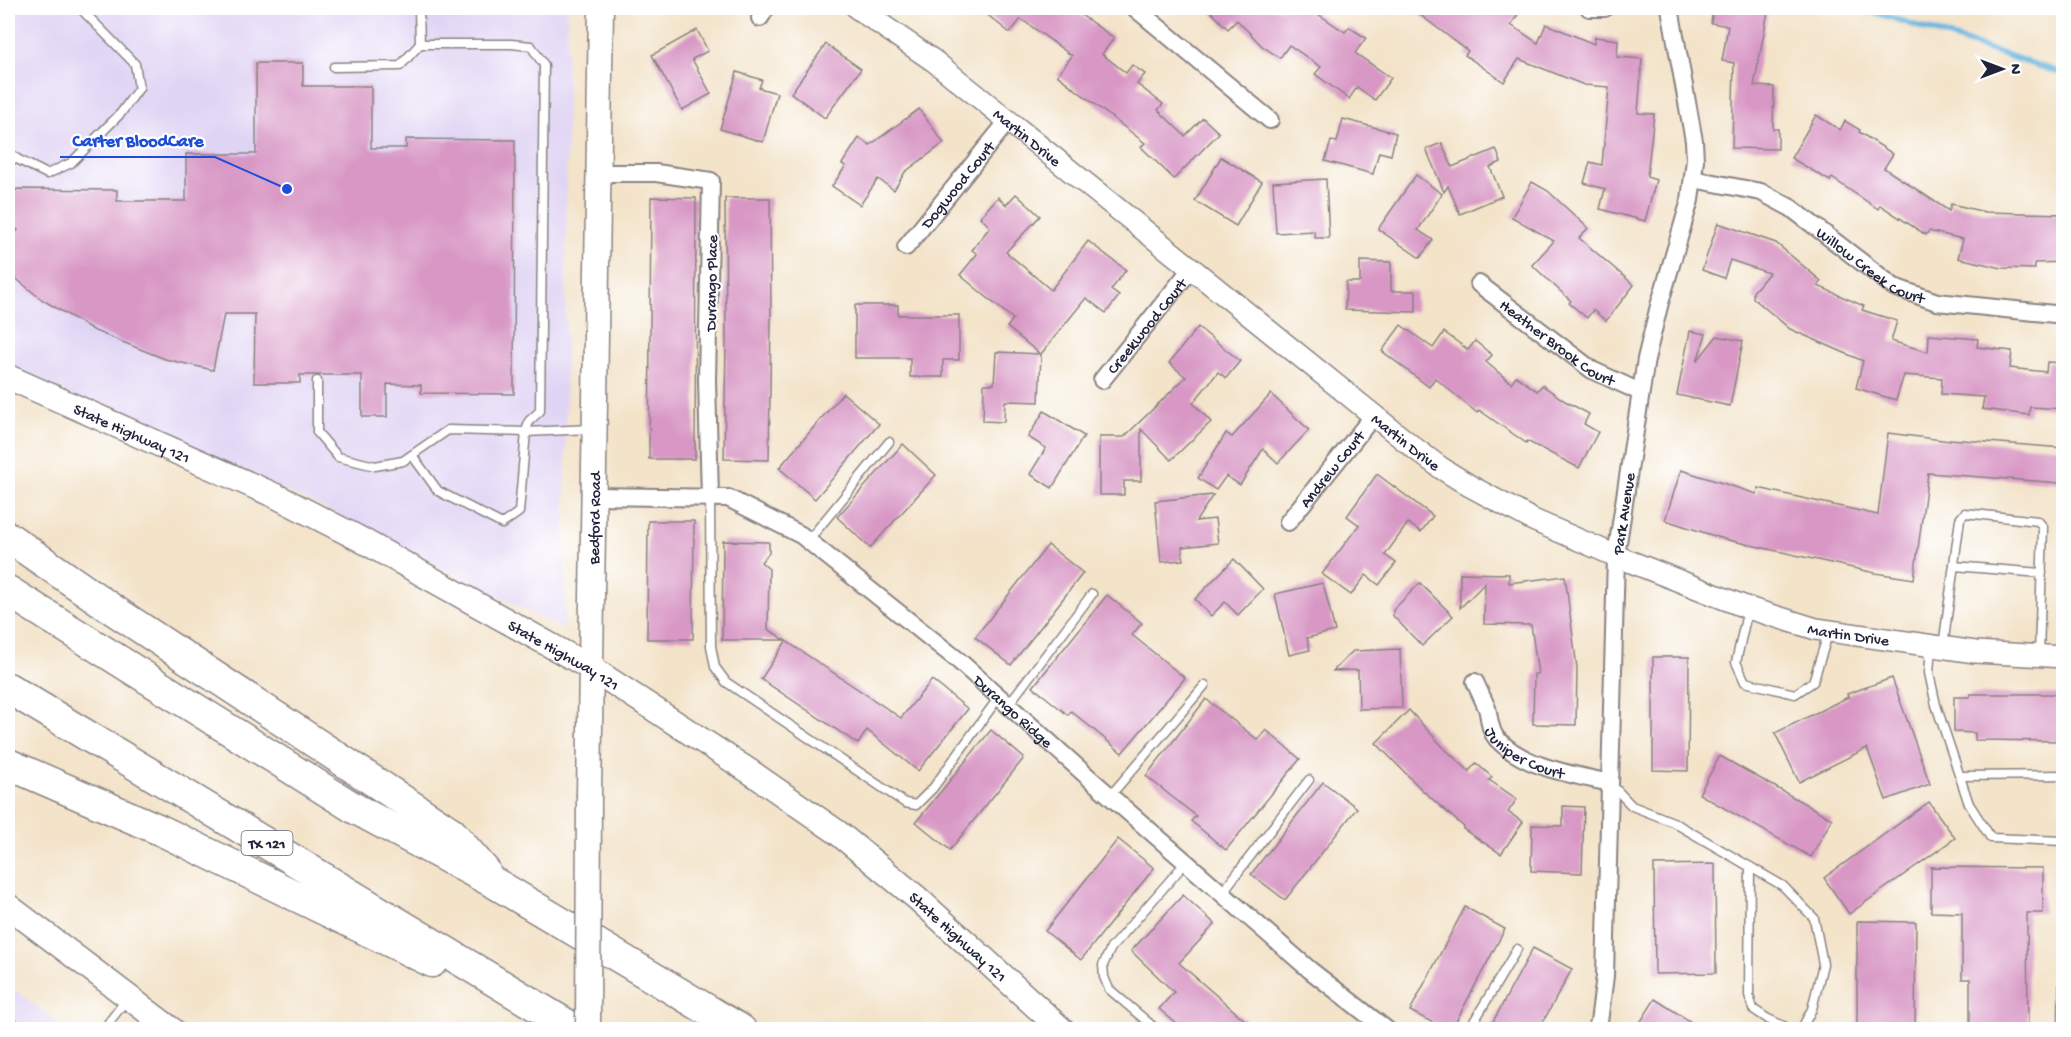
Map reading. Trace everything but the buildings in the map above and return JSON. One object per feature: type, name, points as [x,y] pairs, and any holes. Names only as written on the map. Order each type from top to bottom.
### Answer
[{"type":"highway","points":[[8,537],[124,617],[451,832],[498,885]]},
{"type":"highway","points":[[8,591],[354,808],[498,885],[741,1029]]},
{"type":"highway","name":"TX 121","points":[[8,688],[576,1029]]},
{"type":"highway","points":[[8,764],[160,830],[434,963],[525,999]]},
{"type":"main road","name":"Bedford Road","points":[[588,1029],[589,794],[601,8]]},
{"type":"main road","name":"State Highway 121","points":[[8,376],[278,497],[368,543],[591,668],[752,773],[837,832],[917,898],[1062,1029]]},
{"type":"main road","points":[[8,906],[172,1029]]},
{"type":"street","name":"Martin Drive","points":[[857,8],[909,43],[1441,468],[1533,520],[1616,556],[1748,608],[1816,629],[1975,652],[2064,657]]},
{"type":"street","points":[[1135,8],[1270,120]]},
{"type":"street","points":[[1589,8],[1605,8]]},
{"type":"street","name":"Park Avenue","points":[[1596,1029],[1605,976],[1616,556],[1640,392],[1659,306],[1685,219],[1694,179],[1694,141],[1670,8]]},
{"type":"street","name":"Dogwood Court","points":[[906,247],[1008,121]]},
{"type":"street","name":"Durango Place","points":[[599,173],[656,173],[711,181],[707,380],[710,498]]},
{"type":"street","name":"Willow Creek Court","points":[[1694,179],[1761,192],[1775,198],[1894,287],[1937,302],[2064,315]]},
{"type":"street","name":"Creekwood Court","points":[[1102,380],[1191,269]]},
{"type":"street","name":"Heather Brook Court","points":[[1479,284],[1592,369],[1640,392]]},
{"type":"street","name":"Andrew Court","points":[[1288,522],[1374,416]]},
{"type":"street","name":"Durango Ridge","points":[[594,496],[728,498],[801,535],[959,661],[1310,970],[1387,1029]]},
{"type":"street","name":"Juniper Court","points":[[1475,682],[1487,710],[1490,727],[1497,738],[1515,752],[1540,765],[1610,783]]},
{"type":"lane","points":[[8,151],[16,159],[47,174],[71,163],[121,113],[139,88],[135,64],[80,8]]},
{"type":"lane","points":[[334,67],[400,66],[420,44],[419,8]]},
{"type":"lane","points":[[412,455],[438,490],[502,524],[519,512],[526,432],[529,421],[540,411],[544,65],[531,46],[420,44]]},
{"type":"lane","points":[[317,381],[317,432],[338,457],[375,466],[403,461],[448,430],[526,432],[595,429]]},
{"type":"lane","points":[[808,541],[889,442]]},
{"type":"lane","points":[[710,498],[711,646],[715,668],[726,682],[905,803],[916,805],[933,788],[1092,594]]},
{"type":"lane","points":[[2039,656],[2043,527],[2038,521],[1965,513],[1960,519],[1954,566],[1937,647],[1929,673],[1936,705],[1970,804],[1991,838],[2064,841]]},
{"type":"lane","points":[[1954,566],[2042,573]]},
{"type":"lane","points":[[1748,608],[1736,662],[1745,682],[1795,694],[1813,682],[1829,631]]},
{"type":"lane","points":[[1110,796],[1205,685]]},
{"type":"lane","points":[[1961,776],[2064,775]]},
{"type":"lane","points":[[1222,893],[1309,780]]},
{"type":"lane","points":[[1610,783],[1632,806],[1674,822],[1783,886],[1814,918],[1823,964],[1812,1009],[1801,1029]]},
{"type":"lane","points":[[1157,1029],[1109,989],[1104,977],[1103,965],[1111,948],[1186,862]]},
{"type":"lane","points":[[1750,867],[1749,995],[1753,1009],[1792,1029]]},
{"type":"lane","points":[[2063,1029],[2064,942]]},
{"type":"lane","points":[[1469,1029],[1516,949]]},
{"type":"lane","points":[[103,1029],[129,997]]},
{"type":"lane","points":[[8,1020],[20,1029]]},
{"type":"shaded area","points":[[8,8],[567,8],[565,630],[320,506],[8,371]]},
{"type":"shaded area","points":[[8,985],[67,1029],[8,1029]]},
{"type":"waterway","points":[[1862,8],[2064,74]]},
{"type":"place","name":"Carter BloodCare","points":[[287,189]]}]
